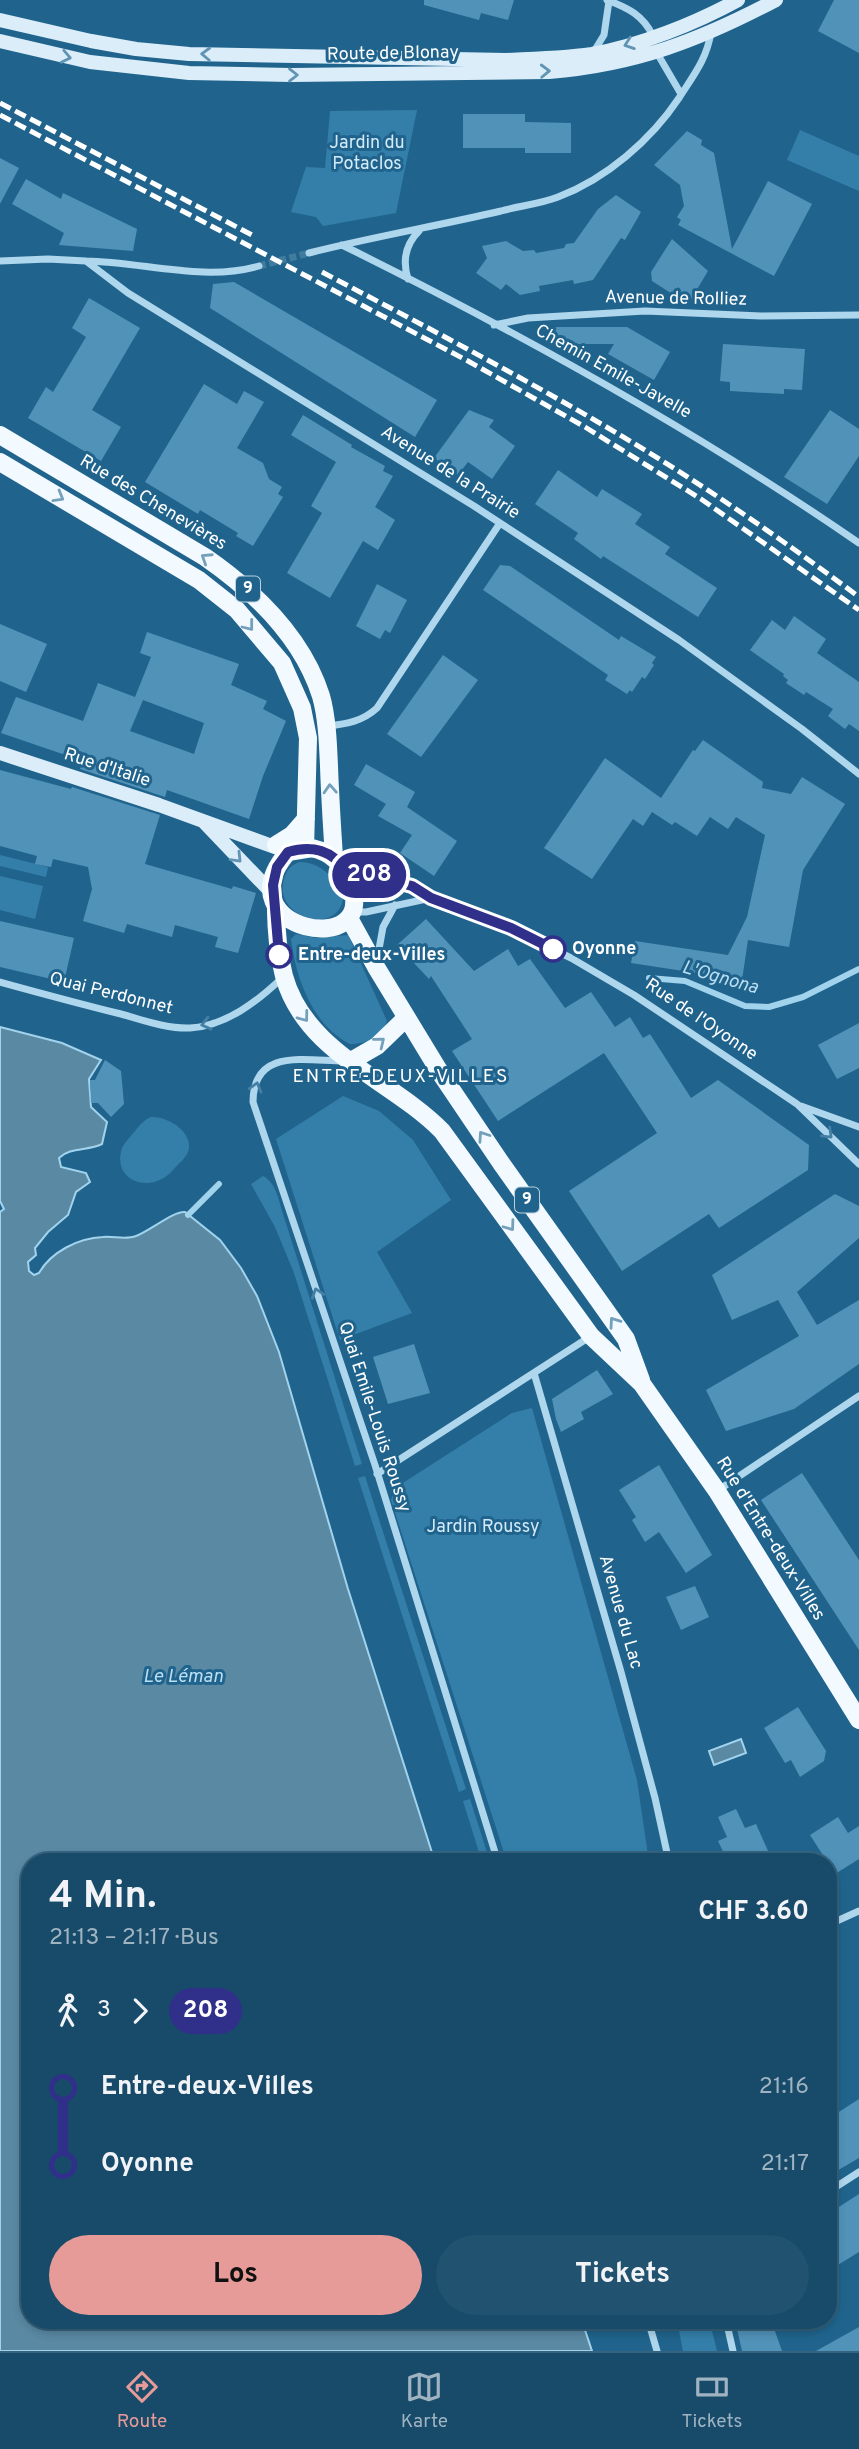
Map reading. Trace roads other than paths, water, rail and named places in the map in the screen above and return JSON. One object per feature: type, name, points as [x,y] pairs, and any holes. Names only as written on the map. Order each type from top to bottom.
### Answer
[{"type":"main road","name":"Route de Blonay","points":[[0,20],[91,41],[189,54],[506,60],[593,54],[653,36],[738,0]]},
{"type":"main road","name":"Route de Blonay","points":[[0,41],[51,54],[122,66],[189,73],[549,72],[587,69],[657,53],[711,32],[776,0]]},
{"type":"main road","points":[[653,36],[657,53]]},
{"type":"main road","name":"Rue des Chenevières","points":[[0,435],[205,557],[253,594],[271,612],[298,650],[321,696],[326,727],[334,857]]},
{"type":"main road","name":"9","points":[[0,462],[199,580],[237,610],[282,663],[302,708],[308,753],[306,819],[290,849]]},
{"type":"main road","name":"Rue d'Italie","points":[[0,753],[290,849]]},
{"type":"main road","points":[[290,849],[320,850],[334,857],[346,872],[355,899],[350,915],[336,926],[313,929],[290,921],[274,901],[274,876],[290,849],[292,835],[306,819]]},
{"type":"main road","name":"Rue d'Italie","points":[[202,820],[274,901]]},
{"type":"main road","name":"Rue d'Entre-deux-Villes","points":[[274,901],[276,936],[284,977],[297,1007],[314,1030],[351,1061],[424,1113],[442,1131],[591,1336],[642,1384],[717,1491],[859,1720]]},
{"type":"main road","name":"Rue d'Entre-deux-Villes","points":[[350,915],[406,1018],[501,1163],[626,1339],[642,1384]]},
{"type":"main road","points":[[351,1061],[377,1046],[406,1018]]},
{"type":"street","points":[[593,54],[604,35],[608,0],[629,8],[639,16],[653,36]]},
{"type":"street","points":[[309,253],[558,197],[604,172],[644,142],[663,121],[708,53],[711,32]]},
{"type":"street","points":[[657,53],[681,94]]},
{"type":"street","points":[[408,279],[405,268],[409,241],[420,230]]},
{"type":"street","name":"Chemin Emile-Javelle","points":[[342,245],[565,361],[777,486],[859,543]]},
{"type":"street","points":[[0,261],[114,261],[212,273],[240,271],[259,266]]},
{"type":"street","name":"Avenue de la Prairie","points":[[86,261],[128,293],[500,523],[679,640],[859,774]]},
{"type":"street","name":"Avenue de Rolliez","points":[[494,325],[528,318],[645,311],[761,316],[859,315]]},
{"type":"street","points":[[326,727],[368,717],[377,708],[500,523]]},
{"type":"street","name":"Rue de l'Oyonne","points":[[346,872],[357,872],[412,886],[431,898],[511,928],[571,958],[634,995],[797,1104],[859,1165]]},
{"type":"street","points":[[350,915],[431,898]]},
{"type":"street","points":[[376,967],[383,928],[395,905]]},
{"type":"street","name":"Quai Perdonnet","points":[[0,982],[148,1022],[189,1028],[218,1021],[248,1007],[284,977]]},
{"type":"street","name":"Quai Emile-Louis Roussy","points":[[351,1061],[276,1061],[264,1069],[259,1077],[254,1087],[253,1102],[377,1474],[495,1853]]},
{"type":"street","name":"Rue de l'Oyonne","points":[[797,1104],[859,1127]]},
{"type":"street","points":[[859,1155],[859,1165]]},
{"type":"street","points":[[377,1474],[591,1336]]},
{"type":"street","name":"Avenue du Lac","points":[[534,1373],[621,1672],[667,1853]]},
{"type":"street","points":[[717,1491],[859,1396]]},
{"type":"street","points":[[837,1922],[859,1912]]},
{"type":"street","points":[[837,2186],[859,2172]]},
{"type":"street","points":[[651,2329],[657,2351]]},
{"type":"street","points":[[728,2329],[733,2351]]},
{"type":"water","name":"Le Léman","points":[[0,1027],[62,1043],[101,1060],[89,1079],[91,1107],[107,1122],[102,1144],[68,1152],[59,1158],[61,1167],[86,1173],[90,1182],[76,1192],[68,1215],[48,1232],[35,1248],[36,1255],[28,1262],[29,1271],[34,1275],[39,1273],[58,1253],[75,1243],[94,1238],[132,1237],[185,1212],[220,1240],[257,1296],[279,1352],[348,1589],[432,1853],[21,1853],[21,2329],[585,2329],[592,2351],[0,2351],[0,1212],[4,1209],[0,1201]]},
{"type":"water","points":[[741,1739],[746,1753],[714,1765],[709,1751]]},
{"type":"waterway","name":"L'Ognona","points":[[649,978],[685,981],[745,1006],[769,1007],[803,997],[859,969]]},
{"type":"waterway","name":"L'Ognona","points":[[188,1215],[219,1184]]},
{"type":"tunnel","points":[[259,266],[309,253]]},
{"type":"railway","points":[[0,103],[254,236]]},
{"type":"railway","points":[[0,115],[468,361],[585,427],[701,499],[859,610]]},
{"type":"railway","points":[[322,272],[446,337],[648,452],[755,522],[859,597]]},
{"type":"place","name":"Oyonne","points":[[553,949]]},
{"type":"place","name":"Entre-deux-Villes","points":[[279,955]]},
{"type":"district","name":"ENTRE-DEUX-VILLES","points":[[401,1077]]},
{"type":"park label","name":"Jardin du Potaclos","points":[[367,153]]},
{"type":"park label","name":"Jardin Roussy","points":[[483,1527]]}]
